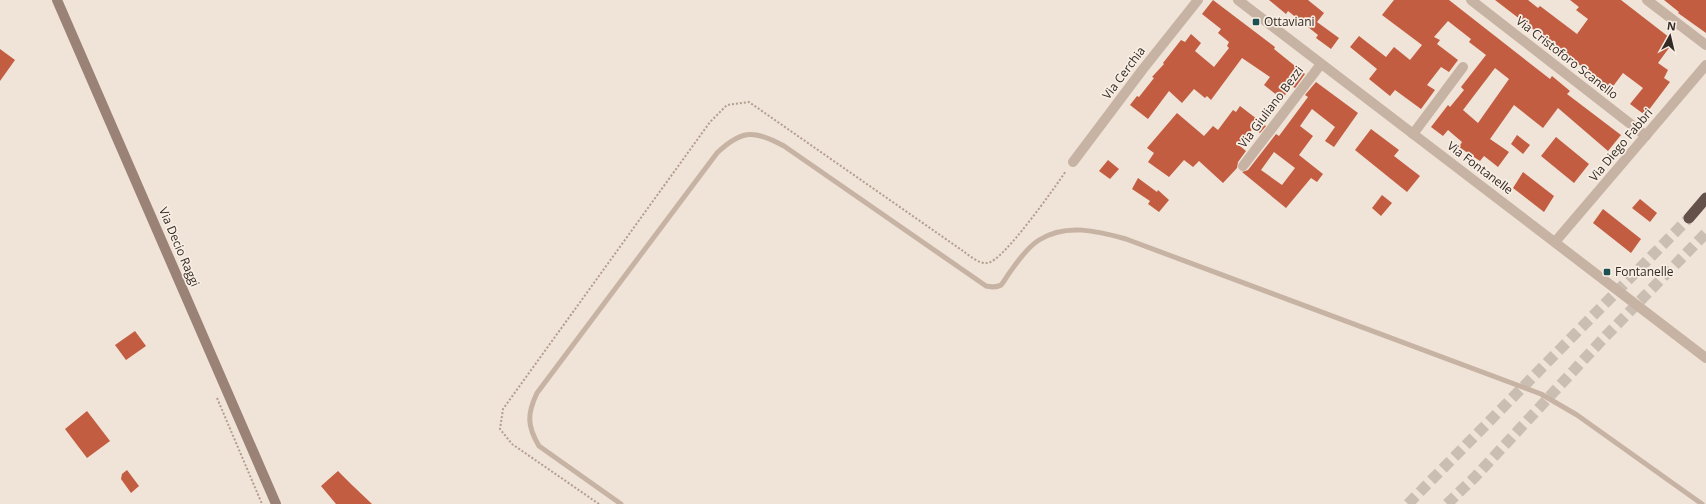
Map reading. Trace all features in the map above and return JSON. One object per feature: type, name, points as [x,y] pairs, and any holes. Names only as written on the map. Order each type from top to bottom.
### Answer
[{"type":"highway","points":[[1690,218],[1706,198]]},
{"type":"main road","name":"Via Decio Raggi","points":[[57,0],[276,504]]},
{"type":"street","name":"Via Cerchia","points":[[1073,162],[1143,69],[1198,0]]},
{"type":"street","name":"Via Fontanelle","points":[[1238,0],[1706,358]]},
{"type":"street","name":"Via Cristoforo Scanello","points":[[1471,0],[1646,136]]},
{"type":"street","points":[[1647,0],[1706,45]]},
{"type":"street","name":"Via Giuliano Bezzi","points":[[1243,166],[1321,64]]},
{"type":"street","name":"Via Diego Fabbri","points":[[1555,242],[1706,65]]},
{"type":"street","points":[[1413,134],[1463,67]]},
{"type":"lane","points":[[621,504],[539,446],[531,433],[529,419],[532,404],[537,393],[717,153],[730,140],[742,135],[754,134],[769,138],[784,146],[986,286],[992,288],[1001,284],[1024,253],[1039,240],[1057,232],[1078,229],[1100,231],[1541,394],[1577,415],[1702,504]]},
{"type":"path","points":[[599,504],[512,444],[500,429],[503,409],[710,122],[727,105],[749,102],[963,251],[980,262],[986,264],[992,262],[1006,250],[1073,162]]},
{"type":"building","points":[[1213,0],[1275,47],[1274,49],[1305,74],[1295,88],[1292,86],[1282,99],[1264,85],[1270,77],[1242,58],[1211,100],[1207,96],[1205,98],[1194,89],[1182,103],[1169,91],[1148,119],[1130,105],[1137,96],[1139,97],[1154,78],[1152,77],[1164,64],[1163,63],[1181,40],[1185,42],[1191,34],[1201,43],[1195,51],[1214,67],[1229,48],[1227,46],[1229,42],[1218,33],[1221,29],[1202,14]]},
{"type":"building","points":[[1269,0],[1308,0],[1324,13],[1317,22],[1339,38],[1331,49],[1316,38],[1318,35],[1288,11],[1286,14]]},
{"type":"building","points":[[1394,0],[1449,0],[1550,79],[1552,76],[1570,91],[1567,94],[1621,135],[1608,151],[1558,108],[1543,128],[1514,105],[1490,139],[1509,152],[1498,167],[1484,156],[1480,161],[1459,147],[1462,142],[1448,130],[1443,136],[1431,127],[1448,105],[1450,107],[1464,90],[1461,87],[1486,55],[1469,42],[1471,39],[1448,21],[1434,37],[1440,40],[1437,44],[1458,60],[1449,72],[1441,67],[1427,85],[1435,90],[1421,109],[1395,90],[1390,96],[1369,79],[1377,69],[1350,47],[1359,36],[1386,57],[1394,47],[1410,60],[1422,45],[1382,15]],"holes":[[[1495,68],[1509,79],[1478,123],[1463,110]]]},
{"type":"building","points":[[1495,0],[1528,0],[1538,8],[1540,6],[1577,34],[1588,19],[1576,10],[1579,7],[1570,0],[1621,0],[1674,41],[1658,63],[1668,70],[1664,78],[1670,82],[1645,115],[1630,104],[1643,88],[1623,73],[1611,89]]},
{"type":"building","points":[[1664,0],[1706,0],[1706,33],[1678,13],[1679,12]]},
{"type":"building","points":[[0,49],[15,60],[0,81]]},
{"type":"building","points":[[1316,82],[1358,113],[1334,147],[1325,141],[1335,127],[1312,109],[1300,126],[1313,136],[1299,155],[1323,174],[1317,182],[1311,178],[1286,208],[1242,172],[1248,170],[1276,134],[1279,136],[1308,97],[1305,95]],"holes":[[[1274,152],[1295,168],[1282,185],[1261,170]]]},
{"type":"building","points":[[1240,106],[1266,126],[1260,133],[1253,128],[1240,146],[1246,151],[1238,162],[1237,168],[1223,183],[1199,161],[1193,167],[1184,160],[1169,177],[1148,162],[1154,153],[1147,148],[1177,113],[1204,136],[1213,126],[1218,130],[1233,110],[1236,112]]},
{"type":"building","points":[[1371,129],[1399,150],[1394,156],[1420,176],[1407,192],[1355,150]]},
{"type":"building","points":[[1517,135],[1530,145],[1523,154],[1511,144]]},
{"type":"building","points":[[1556,137],[1589,164],[1574,183],[1541,156]]},
{"type":"building","points":[[1108,160],[1119,169],[1110,179],[1099,171]]},
{"type":"building","points":[[1523,172],[1554,196],[1544,212],[1513,188]]},
{"type":"building","points":[[1138,178],[1157,192],[1158,190],[1169,200],[1159,212],[1148,204],[1150,201],[1132,189]]},
{"type":"building","points":[[1382,195],[1392,203],[1381,216],[1372,208]]},
{"type":"building","points":[[1640,199],[1657,213],[1650,222],[1632,208]]},
{"type":"building","points":[[1603,209],[1641,239],[1631,253],[1593,223]]},
{"type":"building","points":[[135,331],[146,346],[126,360],[115,345]]},
{"type":"building","points":[[87,411],[110,441],[87,458],[65,429]]},
{"type":"building","points":[[127,470],[139,486],[131,493],[121,479],[122,474]]},
{"type":"building","points":[[338,471],[372,504],[336,504],[321,486]]},
{"type":"tunnel","points":[[1408,504],[1689,218]]},
{"type":"tunnel","points":[[1447,504],[1475,477],[1601,341],[1706,233]]},
{"type":"place","name":"Ottaviani","points":[[1256,22]]},
{"type":"place","name":"Fontanelle","points":[[1607,272]]}]
